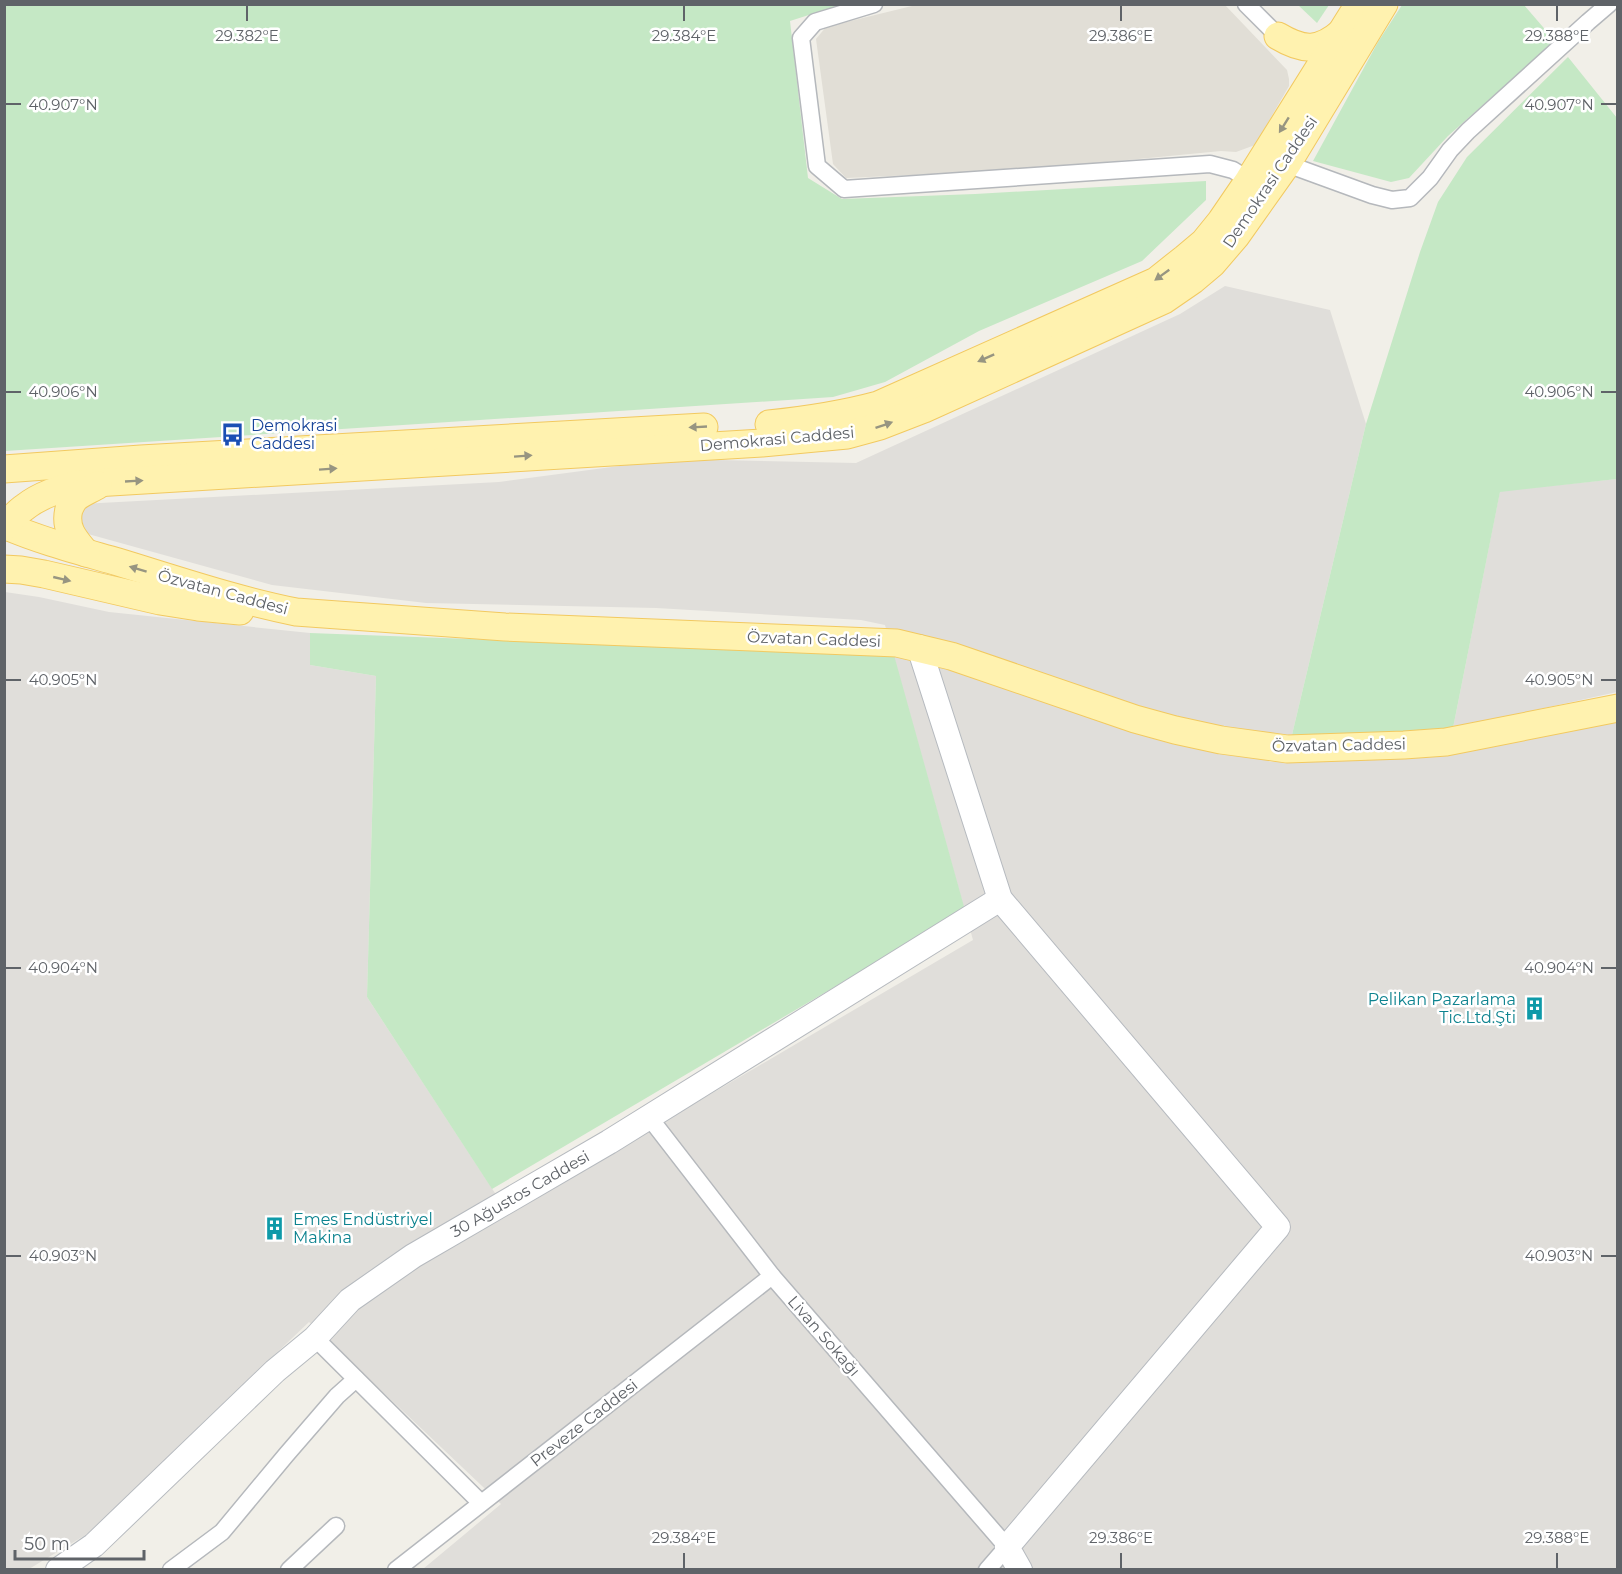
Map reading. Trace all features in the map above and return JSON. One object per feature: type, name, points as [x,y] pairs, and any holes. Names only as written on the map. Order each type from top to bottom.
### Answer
[{"type":"main road","name":"Demokrasi Caddesi","points":[[4,469],[599,432],[766,424],[812,420],[847,414],[878,405],[1156,280],[1204,242],[1249,180],[1359,4]]},
{"type":"main road","name":"Demokrasi Caddesi","points":[[5,526],[23,508],[55,491],[78,484],[773,442],[847,435],[880,426],[924,409],[1164,300],[1212,264],[1236,237],[1287,164],[1384,4]]},
{"type":"main road","points":[[1278,36],[1296,44],[1312,47],[1330,42],[1342,32]]},
{"type":"main road","points":[[1278,36],[1295,58],[1305,85],[1304,93]]},
{"type":"main road","points":[[86,552],[74,540],[69,530],[67,522],[70,505],[77,497],[103,483]]},
{"type":"main road","name":"Özvatan Caddesi","points":[[5,526],[265,606],[296,612],[516,627],[897,643],[919,647],[987,667],[1135,719],[1221,740],[1287,748],[1446,742],[1617,708]]},
{"type":"main road","points":[[4,569],[44,574],[198,608],[296,612]]},
{"type":"street","points":[[874,4],[815,21],[801,38],[817,166],[844,189],[1210,164],[1233,170],[1249,180]]},
{"type":"street","points":[[1246,4],[1278,36]]},
{"type":"street","points":[[1287,164],[1372,195],[1392,200],[1410,198],[1430,178],[1450,150],[1468,131],[1609,4]]},
{"type":"street","points":[[919,647],[1000,899],[1278,1227],[987,1569]]},
{"type":"street","name":"30 Ağustos Caddesi","points":[[58,1569],[94,1545],[275,1371],[315,1338],[350,1300],[413,1256],[649,1117],[1000,899]]},
{"type":"street","name":"Livan Sokağı","points":[[649,1117],[772,1276],[1007,1547]]},
{"type":"street","name":"Preveze Caddesi","points":[[396,1569],[772,1276]]},
{"type":"street","points":[[315,1338],[481,1503]]},
{"type":"street","points":[[171,1569],[222,1532],[337,1396],[356,1379]]},
{"type":"street","points":[[289,1569],[336,1526]]},
{"type":"street","points":[[1007,1547],[1020,1569]]},
{"type":"shaded area","points":[[916,5],[1225,5],[1287,70],[1289,86],[1255,145],[1236,152],[1221,151],[1024,170],[846,178],[833,164],[816,39],[826,27]]},
{"type":"shaded area","points":[[1225,286],[1330,310],[1366,424],[1291,739],[1269,762],[1454,753],[1617,722],[1617,1569],[423,1569],[501,1504],[309,1322],[97,1528],[29,1569],[5,1570],[5,592],[109,612],[310,633],[310,665],[376,676],[367,997],[508,1213],[973,940],[885,625],[861,620],[656,608],[426,603],[272,585],[70,529],[81,504],[499,482],[672,459],[856,463],[1180,314]]},
{"type":"shaded area","points":[[1617,479],[1617,692],[1453,728],[1500,491]]},
{"type":"green space","points":[[5,4],[840,5],[790,21],[808,178],[842,199],[1206,181],[1206,200],[1142,261],[979,331],[885,382],[833,397],[5,451]]},
{"type":"green space","points":[[1298,5],[1329,5],[1317,23]]},
{"type":"green space","points":[[1402,5],[1524,5],[1555,41],[1448,136],[1409,178],[1391,182],[1313,161],[1378,42]]},
{"type":"green space","points":[[1568,57],[1617,118],[1617,479],[1500,492],[1453,728],[1291,739],[1366,424],[1438,202],[1467,157]]},
{"type":"green space","points":[[310,633],[894,655],[965,910],[492,1189],[367,997],[376,676],[310,665]]},
{"type":"place","name":"Demokrasi Caddesi","points":[[233,434]]},
{"type":"place","name":"Pelikan Pazarlama Tic.Ltd.Şti","points":[[1534,1008]]},
{"type":"place","name":"Emes Endüstriyel Makina","points":[[275,1228]]}]
